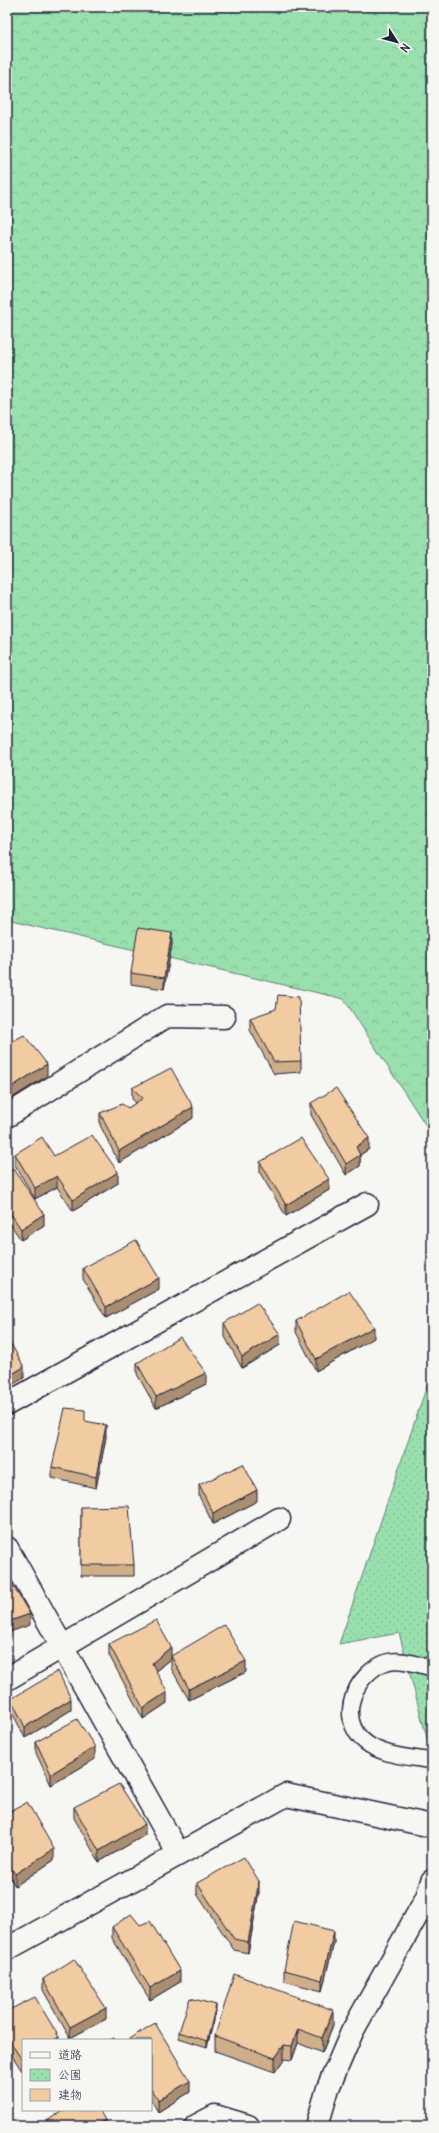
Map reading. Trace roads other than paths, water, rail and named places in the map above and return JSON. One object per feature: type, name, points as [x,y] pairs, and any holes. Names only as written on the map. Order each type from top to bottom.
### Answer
[{"type":"street","points":[[7,1116],[166,1016],[224,1017]]},
{"type":"street","points":[[7,1404],[367,1204]]},
{"type":"street","points":[[7,1679],[279,1519]]},
{"type":"street","points":[[7,1548],[178,1853]]},
{"type":"street","points":[[7,1949],[178,1853],[286,1795],[432,1826]]},
{"type":"street","points":[[317,2126],[328,2088],[352,2032],[427,1897],[432,1881]]},
{"type":"street","points":[[196,2126],[215,2116],[248,2126]]},
{"type":"lane","points":[[432,1668],[404,1662],[388,1662],[368,1672],[356,1690],[350,1711],[354,1727],[364,1742],[381,1751],[432,1760]]}]
